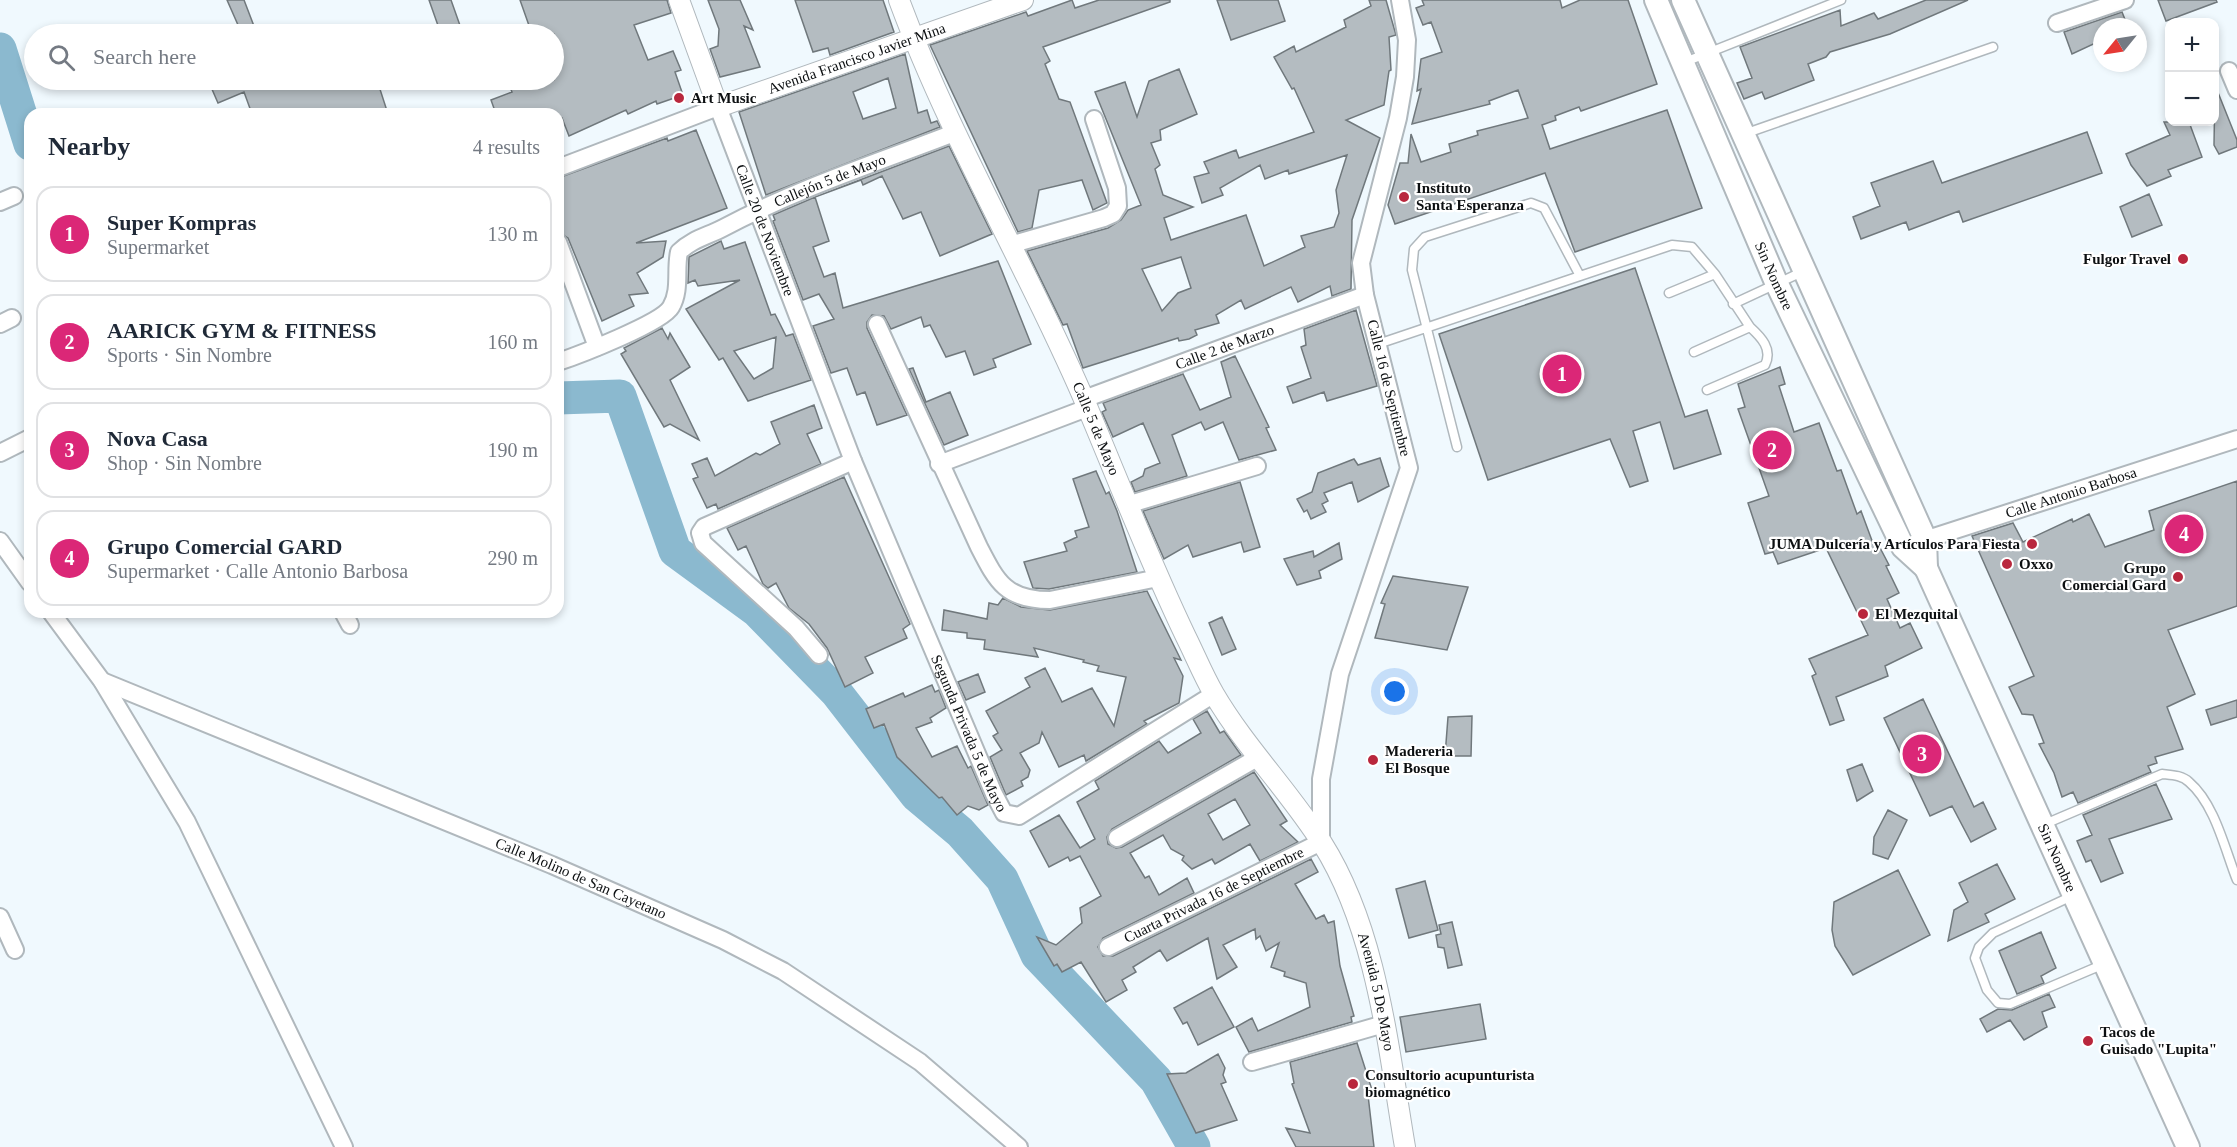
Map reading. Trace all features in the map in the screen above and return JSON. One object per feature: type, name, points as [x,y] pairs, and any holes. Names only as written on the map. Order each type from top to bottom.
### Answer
[{"type":"main road","name":"Sin Nombre","points":[[1656,0],[1776,282],[1903,547]]},
{"type":"main road","name":"Sin Nombre","points":[[1683,0],[1924,539]]},
{"type":"main road","points":[[1924,539],[1926,568]]},
{"type":"main road","points":[[1903,547],[1926,568]]},
{"type":"main road","name":"Sin Nombre","points":[[1926,568],[2188,1147]]},
{"type":"street","name":"Calle 20 de Noviembre","points":[[679,0],[853,461]]},
{"type":"street","name":"Calle 5 de Mayo","points":[[899,0],[954,134],[1010,245],[1085,404],[1158,578],[1214,694],[1257,758],[1322,842]]},
{"type":"street","name":"Avenida Francisco Javier Mina","points":[[564,166],[718,107],[1023,0]]},
{"type":"street","name":"Calle 16 de Septiembre","points":[[1322,842],[1321,779],[1340,674],[1409,468],[1365,295],[1361,264],[1398,118],[1405,77],[1407,40],[1400,0]]},
{"type":"street","points":[[2057,22],[2125,0]]},
{"type":"street","points":[[2229,71],[2237,90]]},
{"type":"street","points":[[1010,245],[1113,214],[1118,206],[1116,188],[1094,119]]},
{"type":"street","name":"Callejón 5 de Mayo","points":[[564,360],[655,320],[670,310],[677,291],[679,252],[689,243],[721,229],[757,208],[954,134]]},
{"type":"street","points":[[564,258],[597,347]]},
{"type":"street","name":"Calle 2 de Marzo","points":[[939,464],[1085,404],[1365,295]]},
{"type":"street","points":[[877,324],[939,464],[994,577],[1006,590],[1034,600],[1050,600],[1158,578]]},
{"type":"street","name":"Calle Antonio Barbosa","points":[[1903,547],[2237,439]]},
{"type":"street","points":[[0,453],[24,441]]},
{"type":"street","points":[[819,655],[796,628],[703,543],[700,533],[704,527],[853,461]]},
{"type":"street","name":"Segunda Privada 5 de Mayo","points":[[853,461],[994,794],[1009,816],[1019,816],[1214,694]]},
{"type":"street","points":[[1127,505],[1257,466]]},
{"type":"street","points":[[0,541],[24,575]]},
{"type":"street","points":[[55,618],[102,681],[192,832],[344,1147]]},
{"type":"street","name":"Calle Molino de San Cayetano","points":[[102,681],[563,869],[723,940],[812,989],[920,1062],[1019,1147]]},
{"type":"street","points":[[1117,838],[1257,758]]},
{"type":"street","name":"Cuarta Privada 16 de Septiembre","points":[[1108,947],[1322,842]]},
{"type":"street","name":"Avenida 5 De Mayo","points":[[1322,842],[1358,916],[1384,1024],[1405,1147]]},
{"type":"street","points":[[0,917],[15,950]]},
{"type":"street","points":[[1252,1062],[1384,1024]]},
{"type":"lane","points":[[1683,63],[1840,0]]},
{"type":"lane","points":[[1744,135],[1993,47]]},
{"type":"lane","points":[[1457,447],[1416,290],[1412,259],[1418,241],[1531,203],[1544,208],[1581,276]]},
{"type":"lane","points":[[1378,344],[1672,245],[1683,245],[1700,253],[1733,304],[1768,349],[1769,358],[1766,365],[1707,390]]},
{"type":"lane","points":[[1733,304],[1804,270]]},
{"type":"lane","points":[[1669,293],[1715,274]]},
{"type":"lane","points":[[1694,352],[1750,327]]},
{"type":"lane","points":[[2041,826],[2162,774],[2178,776],[2188,781],[2210,813],[2237,880]]},
{"type":"lane","points":[[2073,895],[1986,939],[1975,958],[1987,990],[1998,1003],[2010,1004],[2105,964]]},
{"type":"building","points":[[227,0],[244,0],[253,24],[238,24]]},
{"type":"building","points":[[429,0],[451,0],[459,24],[437,24]]},
{"type":"building","points":[[520,0],[667,0],[671,13],[634,25],[648,60],[673,51],[681,70],[675,72],[683,95],[657,104],[656,101],[628,114],[626,110],[569,136],[564,123],[564,108],[494,108],[491,100],[512,92],[511,90],[564,90],[564,24],[528,24]]},
{"type":"building","points":[[708,0],[740,0],[753,30],[744,26],[760,67],[720,77],[710,49],[718,46],[719,29]]},
{"type":"building","points":[[795,0],[883,0],[894,32],[830,55],[828,48],[813,52]]},
{"type":"building","points":[[1072,0],[1075,8],[1099,0],[1170,0],[1170,2],[1043,47],[1050,61],[1045,64],[1059,99],[1070,102],[1107,203],[1093,210],[1082,180],[1039,190],[1032,228],[1018,232],[930,45],[1026,12],[1028,16]]},
{"type":"building","points":[[1217,0],[1278,0],[1285,21],[1231,40]]},
{"type":"building","points":[[1369,0],[1386,0],[1396,35],[1389,37],[1391,70],[1384,105],[1346,120],[1380,138],[1352,220],[1351,289],[1332,296],[1330,286],[1298,302],[1291,287],[1245,309],[1241,300],[1216,315],[1219,323],[1195,330],[1197,335],[1189,339],[1179,341],[1178,338],[1083,368],[1067,324],[1063,325],[1027,251],[1108,228],[1121,220],[1128,210],[1141,205],[1095,92],[1125,82],[1137,117],[1149,81],[1179,69],[1197,114],[1160,130],[1161,140],[1151,143],[1160,165],[1155,169],[1163,195],[1193,207],[1164,218],[1171,240],[1246,215],[1264,266],[1305,247],[1301,236],[1334,227],[1339,213],[1336,190],[1347,155],[1289,174],[1288,170],[1265,179],[1260,165],[1220,188],[1223,195],[1202,203],[1194,177],[1209,173],[1204,162],[1236,150],[1239,158],[1314,132],[1294,88],[1292,89],[1274,57],[1294,46],[1296,52],[1346,27],[1344,20],[1371,6]],"holes":[[[1181,257],[1191,288],[1178,293],[1162,311],[1142,269]]]},
{"type":"building","points":[[1422,0],[1560,0],[1562,8],[1580,0],[1628,0],[1657,84],[1581,111],[1579,107],[1555,116],[1556,120],[1542,125],[1550,149],[1667,110],[1702,208],[1575,252],[1545,173],[1395,224],[1388,205],[1400,163],[1408,163],[1411,134],[1421,162],[1451,152],[1449,144],[1478,135],[1477,131],[1528,118],[1518,90],[1489,101],[1490,104],[1412,124],[1421,89],[1417,91],[1421,59],[1442,52],[1431,22],[1423,25],[1416,8],[1424,5]]},
{"type":"building","points":[[1926,0],[1968,0],[1890,34],[1830,52],[1826,57],[1808,64],[1814,80],[1765,99],[1762,92],[1744,99],[1737,83],[1752,78],[1740,47],[1840,10],[1841,26],[1874,13],[1878,19]]},
{"type":"building","points":[[2158,0],[2216,0],[2217,2],[2174,18],[2165,18]]},
{"type":"building","points":[[2122,12],[2124,18],[2105,18]]},
{"type":"building","points":[[2093,22],[2093,44],[2072,54],[2064,32]]},
{"type":"building","points":[[905,54],[918,113],[927,110],[931,123],[937,121],[940,127],[766,195],[739,112]],"holes":[[[888,78],[896,108],[863,119],[853,92]]]},
{"type":"building","points":[[212,90],[380,90],[386,108],[250,108],[244,92],[218,103]]},
{"type":"building","points":[[2219,95],[2237,140],[2237,147],[2219,154],[2214,145],[2214,126],[2219,126]]},
{"type":"building","points":[[2166,126],[2190,126],[2202,157],[2168,170],[2171,176],[2147,186],[2131,165],[2126,154],[2170,135]]},
{"type":"building","points":[[696,130],[727,208],[636,243],[666,241],[663,257],[637,273],[648,293],[629,295],[634,306],[602,321],[568,238],[564,236],[564,176],[667,138],[668,141]]},
{"type":"building","points":[[2087,132],[2102,173],[1963,222],[1959,211],[1909,230],[1906,222],[1861,239],[1853,217],[1880,206],[1871,183],[1933,161],[1942,183]]},
{"type":"building","points":[[949,146],[992,234],[940,256],[921,212],[903,219],[882,176],[863,185],[861,180],[815,197]]},
{"type":"building","points":[[2149,194],[2162,225],[2132,237],[2120,207]]},
{"type":"building","points":[[815,197],[829,241],[813,247],[824,277],[835,273],[843,308],[998,261],[1031,344],[993,359],[996,367],[974,375],[965,351],[946,357],[930,325],[924,327],[921,317],[891,329],[884,316],[872,315],[867,322],[867,328],[907,415],[877,425],[865,392],[857,395],[847,368],[831,373],[813,326],[834,319],[819,294],[803,300],[773,221],[775,220],[773,215]]},
{"type":"building","points":[[721,241],[724,249],[745,242],[771,315],[775,314],[786,336],[793,334],[811,380],[748,401],[723,358],[719,360],[686,309],[740,280],[698,286],[695,280],[688,283],[689,257]],"holes":[[[776,337],[773,368],[754,379],[734,351]]]},
{"type":"building","points":[[1635,268],[1685,417],[1707,410],[1721,454],[1674,469],[1660,422],[1633,431],[1648,481],[1630,487],[1610,439],[1488,480],[1439,334]]},
{"type":"building","points":[[1356,310],[1377,386],[1327,401],[1324,392],[1293,403],[1287,387],[1311,378],[1301,347],[1306,345],[1304,329]]},
{"type":"building","points":[[662,328],[668,339],[670,333],[690,367],[670,380],[699,440],[670,424],[664,427],[621,354],[626,351],[624,348]]},
{"type":"building","points":[[1235,356],[1269,427],[1266,428],[1276,450],[1239,460],[1223,422],[1205,430],[1201,422],[1172,435],[1187,476],[1135,492],[1131,482],[1143,476],[1145,469],[1160,463],[1143,423],[1113,437],[1102,412],[1106,410],[1103,403],[1183,374],[1200,410],[1231,397],[1221,362]]},
{"type":"building","points":[[1780,367],[1785,384],[1779,386],[1794,432],[1819,423],[1837,471],[1841,470],[1857,514],[1861,511],[1874,546],[1878,544],[1889,565],[1886,566],[1899,593],[1887,599],[1900,628],[1910,623],[1922,648],[1885,666],[1888,676],[1836,697],[1844,720],[1830,725],[1812,676],[1816,674],[1809,659],[1868,635],[1826,548],[1778,564],[1773,552],[1765,554],[1748,503],[1769,496],[1738,409],[1745,407],[1738,384]]},
{"type":"building","points":[[913,368],[926,402],[950,392],[968,435],[944,445],[909,369]]},
{"type":"building","points":[[814,405],[822,428],[807,434],[821,464],[718,509],[716,504],[707,508],[693,479],[698,477],[692,464],[707,458],[715,476],[756,453],[760,455],[780,444],[771,422]]},
{"type":"building","points":[[1380,458],[1389,486],[1358,502],[1352,482],[1324,493],[1328,501],[1322,504],[1326,512],[1311,519],[1307,510],[1304,512],[1297,499],[1312,492],[1318,473],[1354,459],[1358,465]]},
{"type":"building","points":[[1096,471],[1106,494],[1109,492],[1117,511],[1137,572],[1049,589],[1033,588],[1024,562],[1067,551],[1064,543],[1077,537],[1075,531],[1089,527],[1073,479]]},
{"type":"building","points":[[844,477],[910,624],[903,629],[907,638],[865,657],[873,673],[845,687],[827,648],[809,624],[789,608],[776,583],[768,588],[763,584],[746,546],[738,550],[727,528]]},
{"type":"building","points":[[2237,481],[2237,606],[2168,630],[2195,694],[2167,707],[2183,749],[2155,757],[2157,763],[2148,766],[2151,772],[2078,803],[2073,792],[2062,797],[2054,773],[2039,744],[2044,743],[2033,715],[2022,714],[2009,687],[2034,676],[1972,536],[2013,523],[2023,542],[2072,519],[2073,522],[2089,514],[2105,547],[2154,530],[2149,511]]},
{"type":"building","points":[[1240,482],[1260,547],[1244,552],[1241,542],[1193,557],[1188,545],[1164,559],[1143,511]]},
{"type":"building","points":[[1339,543],[1342,559],[1319,571],[1321,578],[1297,585],[1284,559],[1313,551],[1314,557]]},
{"type":"building","points":[[1393,576],[1468,587],[1447,650],[1375,638],[1385,604],[1381,603]]},
{"type":"building","points":[[1147,591],[1181,660],[1174,658],[1183,676],[1179,703],[1144,721],[1147,724],[1086,761],[1084,755],[1059,767],[1042,732],[1039,743],[1020,753],[1030,770],[1028,777],[1021,781],[1023,786],[1006,795],[990,757],[1002,750],[993,736],[998,733],[986,711],[1030,687],[1025,678],[1045,668],[1062,702],[1092,688],[1114,726],[1126,677],[1097,671],[1099,666],[1083,662],[1084,660],[1034,648],[1038,657],[984,649],[985,640],[967,638],[967,633],[942,630],[944,610],[987,619],[989,603],[998,605],[1003,598],[1021,607],[1050,610]]},
{"type":"building","points":[[1222,617],[1236,649],[1222,655],[1209,623]]},
{"type":"building","points":[[978,674],[985,692],[966,700],[958,682]]},
{"type":"building","points":[[932,685],[935,692],[939,690],[946,708],[930,718],[932,722],[916,728],[932,757],[957,746],[968,768],[971,766],[988,805],[979,810],[968,806],[957,815],[942,797],[939,798],[897,757],[884,724],[874,728],[866,709],[903,693],[905,697]]},
{"type":"building","points":[[1923,699],[1974,807],[1983,802],[1996,829],[1971,842],[1952,806],[1930,816],[1884,718]]},
{"type":"building","points":[[2237,700],[2237,717],[2211,725],[2206,710]]},
{"type":"building","points":[[1207,711],[1220,733],[1224,731],[1241,755],[1112,829],[1107,837],[1108,844],[1116,848],[1122,847],[1254,772],[1287,821],[1280,825],[1298,842],[1260,861],[1250,844],[1215,864],[1212,859],[1192,869],[1182,860],[1184,856],[1171,849],[1163,835],[1130,853],[1145,878],[1149,876],[1159,895],[1187,878],[1194,893],[1103,938],[1098,947],[1103,956],[1113,956],[1311,859],[1318,872],[1295,884],[1316,919],[1324,915],[1328,923],[1334,921],[1340,966],[1354,1016],[1351,1017],[1352,1022],[1249,1052],[1236,1027],[1252,1018],[1258,1031],[1310,1007],[1306,983],[1284,976],[1285,972],[1271,967],[1279,943],[1266,951],[1260,936],[1256,939],[1255,929],[1223,945],[1237,967],[1217,979],[1208,938],[1167,961],[1160,950],[1133,967],[1136,972],[1122,980],[1127,990],[1106,1002],[1081,962],[1062,972],[1057,964],[1054,966],[1037,937],[1056,945],[1082,923],[1080,908],[1101,896],[1080,856],[1070,861],[1068,857],[1049,867],[1030,831],[1059,815],[1080,848],[1095,839],[1077,802],[1099,789],[1095,781],[1159,741],[1168,753],[1201,733],[1193,719]],"holes":[[[1235,799],[1250,825],[1223,840],[1208,814]]]},
{"type":"building","points":[[1472,716],[1471,756],[1445,756],[1448,717]]},
{"type":"building","points":[[1862,764],[1873,791],[1857,801],[1847,770]]},
{"type":"building","points":[[2156,784],[2172,819],[2109,839],[2123,873],[2101,882],[2091,860],[2086,862],[2077,841],[2092,835],[2083,815]]},
{"type":"building","points":[[1888,810],[1907,820],[1888,859],[1873,854],[1874,837]]},
{"type":"building","points":[[1997,864],[2015,899],[1985,914],[1989,922],[1948,941],[1954,910],[1968,902],[1959,883]]},
{"type":"building","points":[[1898,870],[1930,935],[1853,975],[1835,946],[1832,930],[1834,902]]},
{"type":"building","points":[[1425,881],[1438,930],[1409,938],[1396,889]]},
{"type":"building","points":[[1452,922],[1462,965],[1448,968],[1444,948],[1438,947],[1436,935],[1441,934],[1439,925]]},
{"type":"building","points":[[2041,932],[2056,968],[2041,976],[2044,983],[2017,994],[1999,951]]},
{"type":"building","points":[[1212,987],[1234,1027],[1198,1045],[1187,1022],[1183,1024],[1174,1008]]},
{"type":"building","points":[[2049,994],[2055,1007],[2042,1012],[2047,1027],[2024,1040],[2010,1020],[1987,1032],[1980,1019],[1998,1009],[2012,1010]]},
{"type":"building","points":[[1480,1004],[1486,1039],[1406,1052],[1400,1017]]},
{"type":"building","points":[[1357,1043],[1373,1093],[1368,1095],[1374,1147],[1296,1147],[1286,1128],[1310,1133],[1292,1084],[1294,1083],[1290,1062]]},
{"type":"building","points":[[1218,1054],[1225,1068],[1223,1075],[1226,1082],[1221,1084],[1237,1120],[1196,1133],[1167,1074],[1186,1073]]},
{"type":"waterway","points":[[0,49],[24,125]]},
{"type":"waterway","points":[[564,398],[620,396],[675,551],[757,611],[836,692],[916,795],[960,832],[1002,879],[1037,955],[1156,1080],[1194,1147]]},
{"type":"place","name":"Art Music","points":[[679,98]]},
{"type":"place","name":"Instituto Santa Esperanza","points":[[1404,197]]},
{"type":"place","name":"Fulgor Travel","points":[[2183,259]]},
{"type":"place","name":"Super Kompras","points":[[1562,374]]},
{"type":"place","name":"AARICK GYM & FITNESS","points":[[1772,450]]},
{"type":"place","name":"Grupo Comercial GARD","points":[[2184,534]]},
{"type":"place","name":"JUMA Dulcería y Artículos Para Fiesta","points":[[2032,544]]},
{"type":"place","name":"Oxxo","points":[[2007,564]]},
{"type":"place","name":"Grupo Comercial Gard","points":[[2178,577]]},
{"type":"place","name":"El Mezquital","points":[[1863,614]]},
{"type":"place","name":"Nova Casa","points":[[1922,754]]},
{"type":"place","name":"Madereria El Bosque","points":[[1373,760]]},
{"type":"place","name":"Tacos de Guisado \"Lupita\"","points":[[2088,1041]]},
{"type":"place","name":"Consultorio acupunturista biomagnético","points":[[1353,1084]]}]
